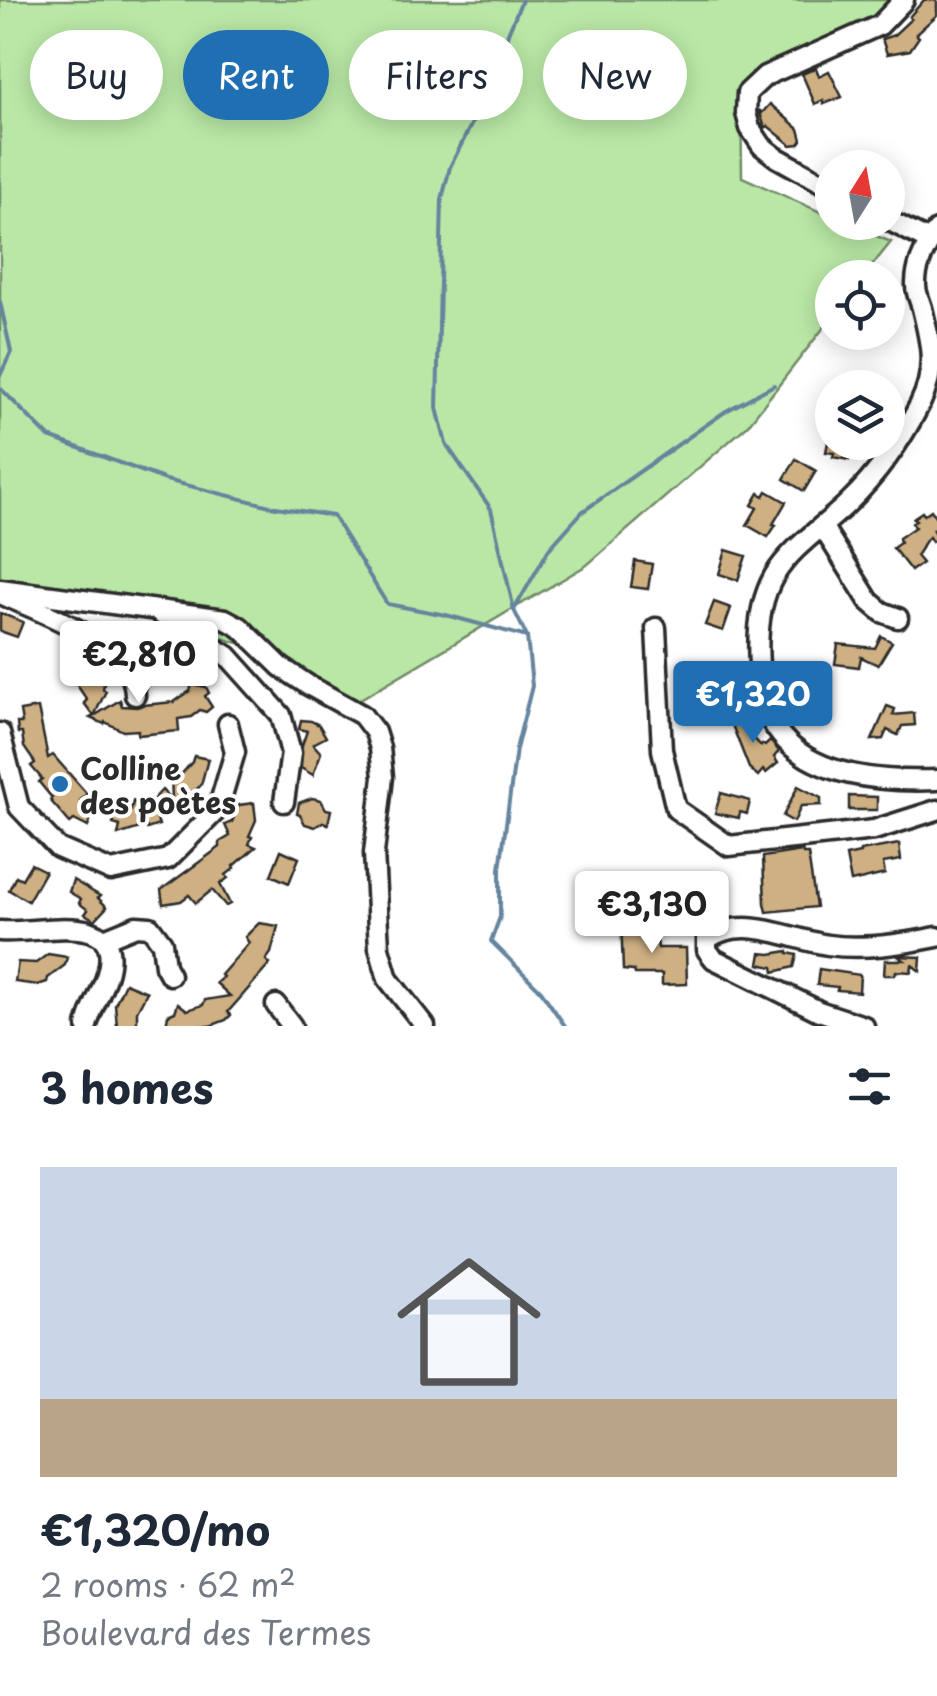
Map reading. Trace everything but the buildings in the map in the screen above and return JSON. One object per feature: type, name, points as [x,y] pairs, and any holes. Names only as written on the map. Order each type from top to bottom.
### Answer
[{"type":"street","points":[[815,179],[762,146],[750,128],[747,93],[765,76],[880,25],[904,0]]},
{"type":"street","points":[[905,226],[933,236],[920,262],[916,286],[934,372],[921,402],[872,479],[797,547],[772,580],[765,596],[758,650],[760,687],[775,728],[804,755],[827,766],[879,778],[937,780]]},
{"type":"street","points":[[822,526],[870,601],[882,612],[898,618]]},
{"type":"street","points":[[0,591],[226,619],[240,626],[281,666],[362,715],[375,732],[380,748],[382,777],[374,853],[379,948],[388,978],[425,1026]]},
{"type":"street","points":[[0,591],[96,638],[127,668],[135,683],[135,695]]},
{"type":"street","points":[[157,612],[228,656],[282,714],[291,753],[284,802]]},
{"type":"street","points":[[656,628],[662,750],[676,809],[729,846],[874,830],[937,810]]},
{"type":"street","points":[[0,733],[20,807],[58,848],[111,871],[168,859],[218,809],[235,752],[228,724]]},
{"type":"street","points":[[104,939],[136,926],[150,927],[162,944],[170,975]]},
{"type":"street","points":[[0,930],[82,928],[104,939],[111,954],[107,976],[88,1026]]},
{"type":"street","points":[[864,1026],[819,1011],[714,960],[706,950],[707,940],[720,931],[738,928],[776,932],[830,946],[900,944],[937,937]]},
{"type":"street","points":[[276,1005],[292,1026]]},
{"type":"green space","points":[[0,0],[912,0],[741,87],[742,177],[815,209],[815,240],[891,242],[877,260],[815,260],[815,339],[747,426],[587,565],[340,711],[242,644],[0,583]]},
{"type":"waterway","points":[[522,0],[508,33],[501,65],[450,167],[442,199],[437,408],[446,444],[491,509],[514,610],[527,637],[532,686],[516,749],[500,869],[500,917],[491,941],[541,991],[565,1026]]},
{"type":"waterway","points":[[0,302],[11,352],[0,376]]},
{"type":"waterway","points":[[514,610],[549,549],[582,512],[726,411],[774,385]]},
{"type":"waterway","points":[[0,388],[49,437],[166,480],[270,506],[333,516],[387,604],[527,637]]},
{"type":"place","name":"Colline des poètes","points":[[60,784]]}]
